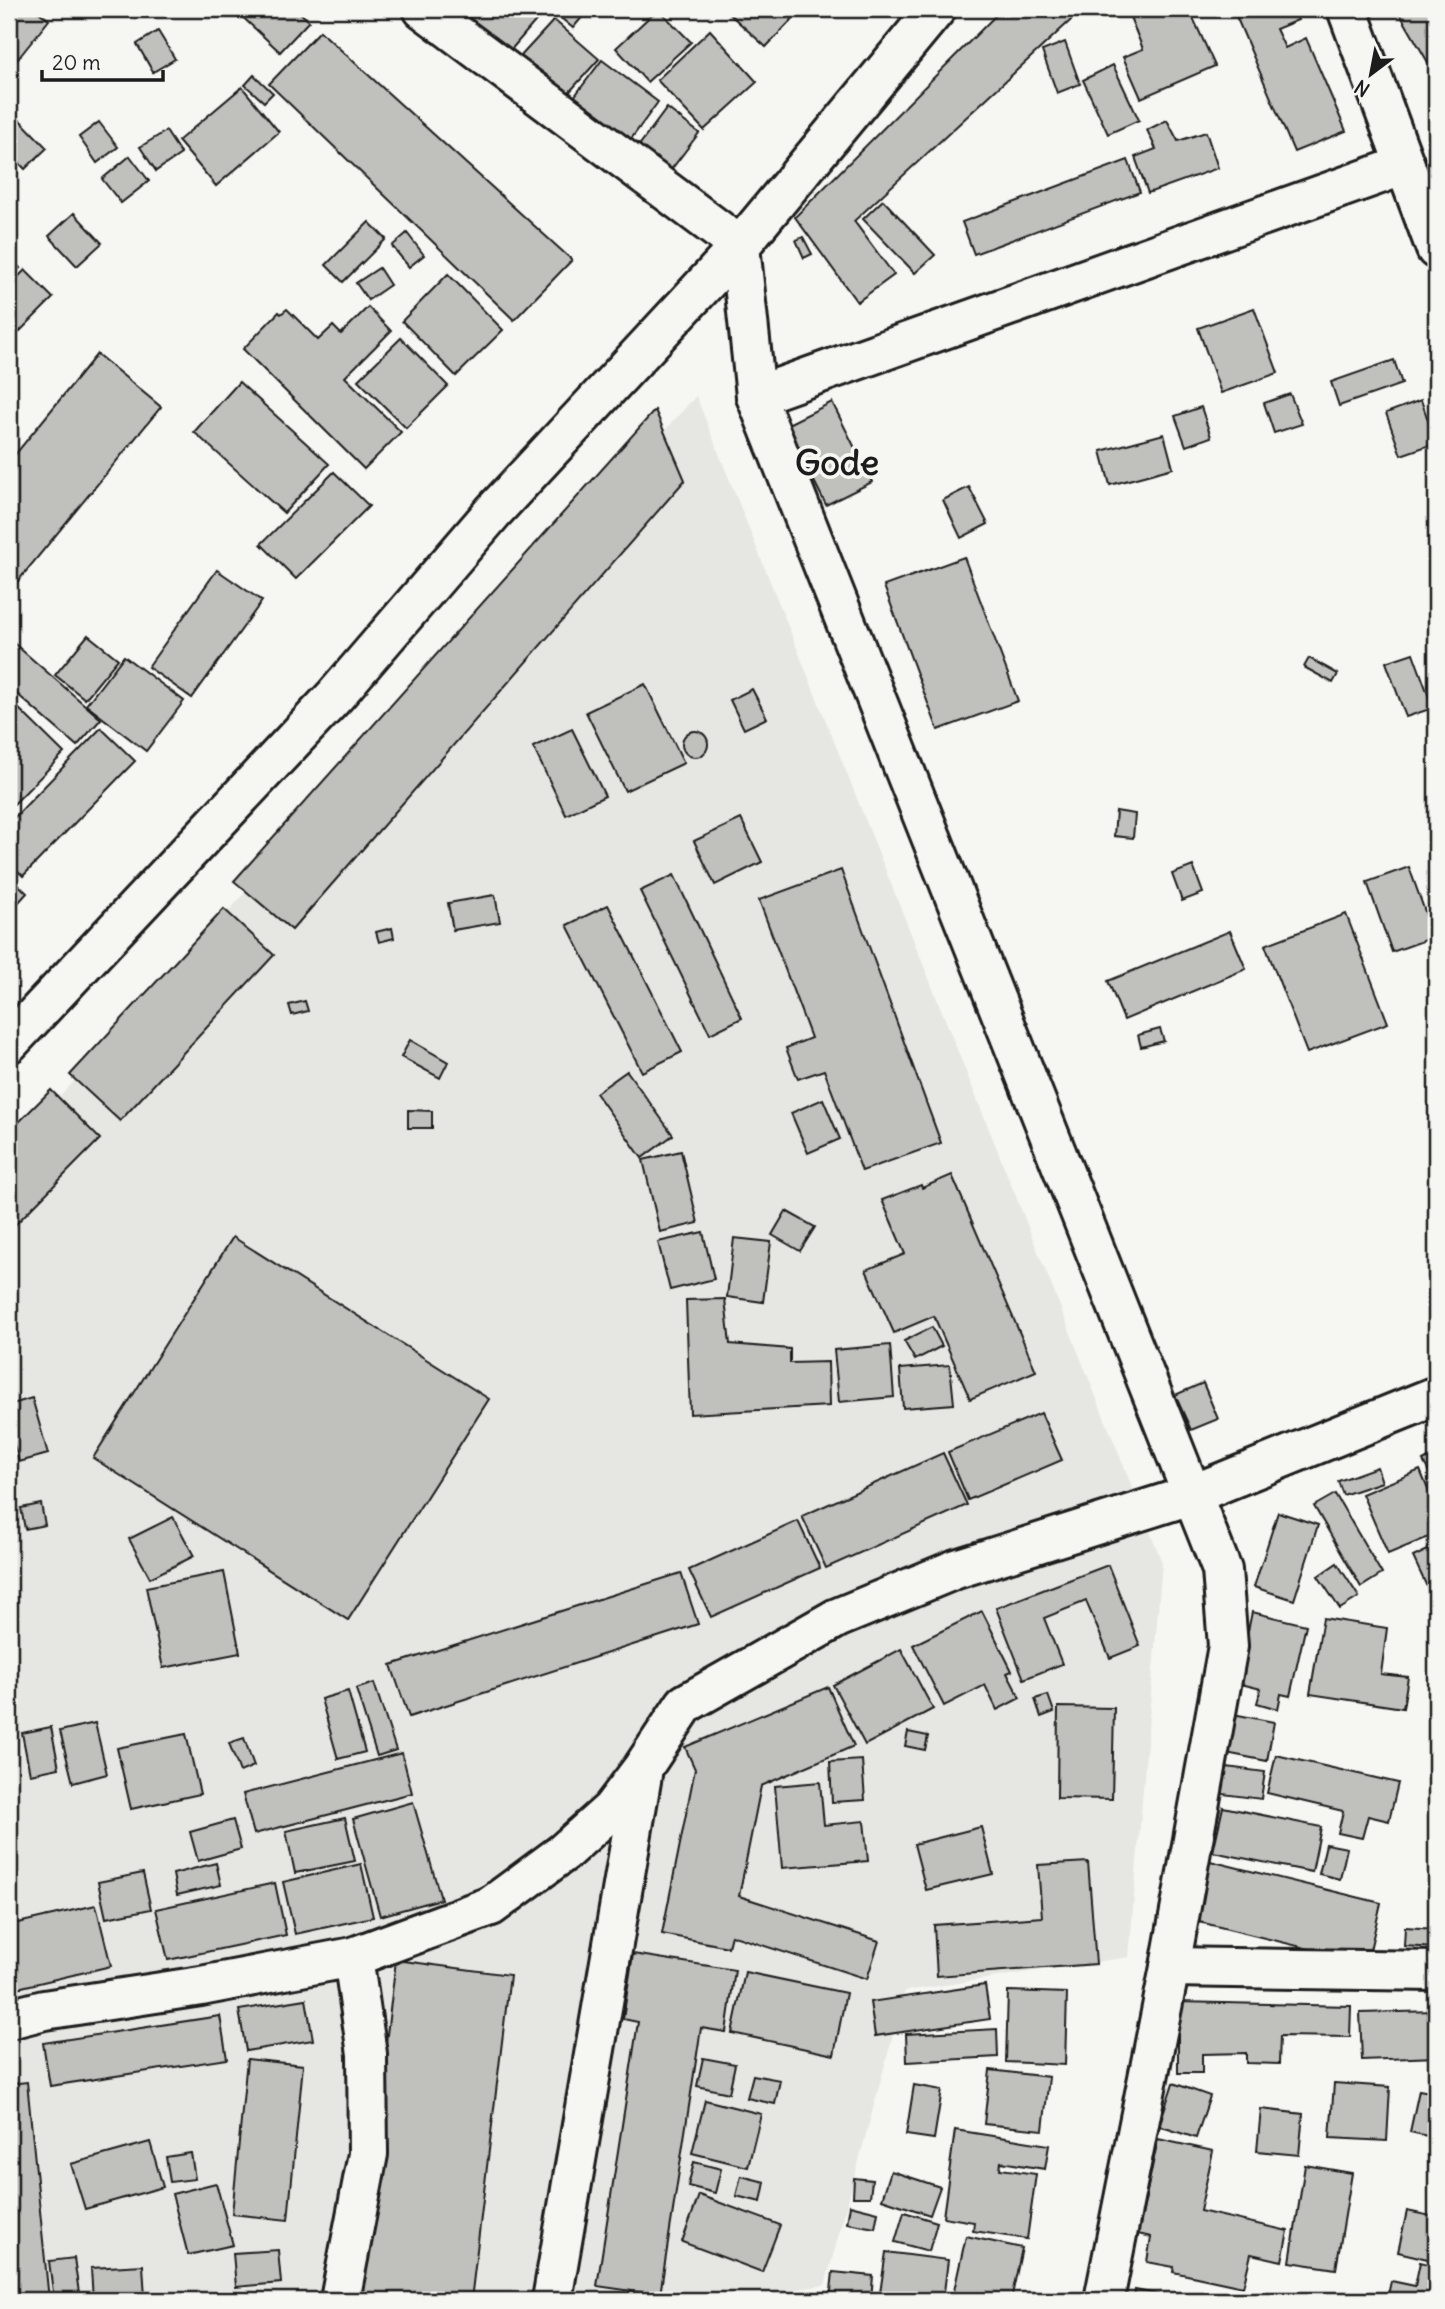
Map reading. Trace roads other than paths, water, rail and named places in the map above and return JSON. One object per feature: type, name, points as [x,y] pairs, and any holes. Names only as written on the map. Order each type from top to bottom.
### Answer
[{"type":"street","points":[[423,9],[740,246],[757,396],[1222,1570],[1228,1646],[1170,1967],[1104,2300]]},
{"type":"street","points":[[9,1043],[335,696],[493,512],[740,246],[936,9]]},
{"type":"street","points":[[1347,9],[1436,249]]},
{"type":"street","points":[[757,396],[1405,165]]},
{"type":"street","points":[[9,2019],[44,2010],[201,1986],[353,1957],[491,1906],[564,1852],[611,1810],[685,1704],[837,1618],[956,1569],[1191,1495],[1436,1396]]},
{"type":"street","points":[[552,2300],[642,1769]]},
{"type":"street","points":[[340,2300],[368,2154],[367,2054],[353,1957]]},
{"type":"street","points":[[1170,1967],[1436,1970]]},
{"type":"district","name":"Gode","points":[[837,463]]}]
